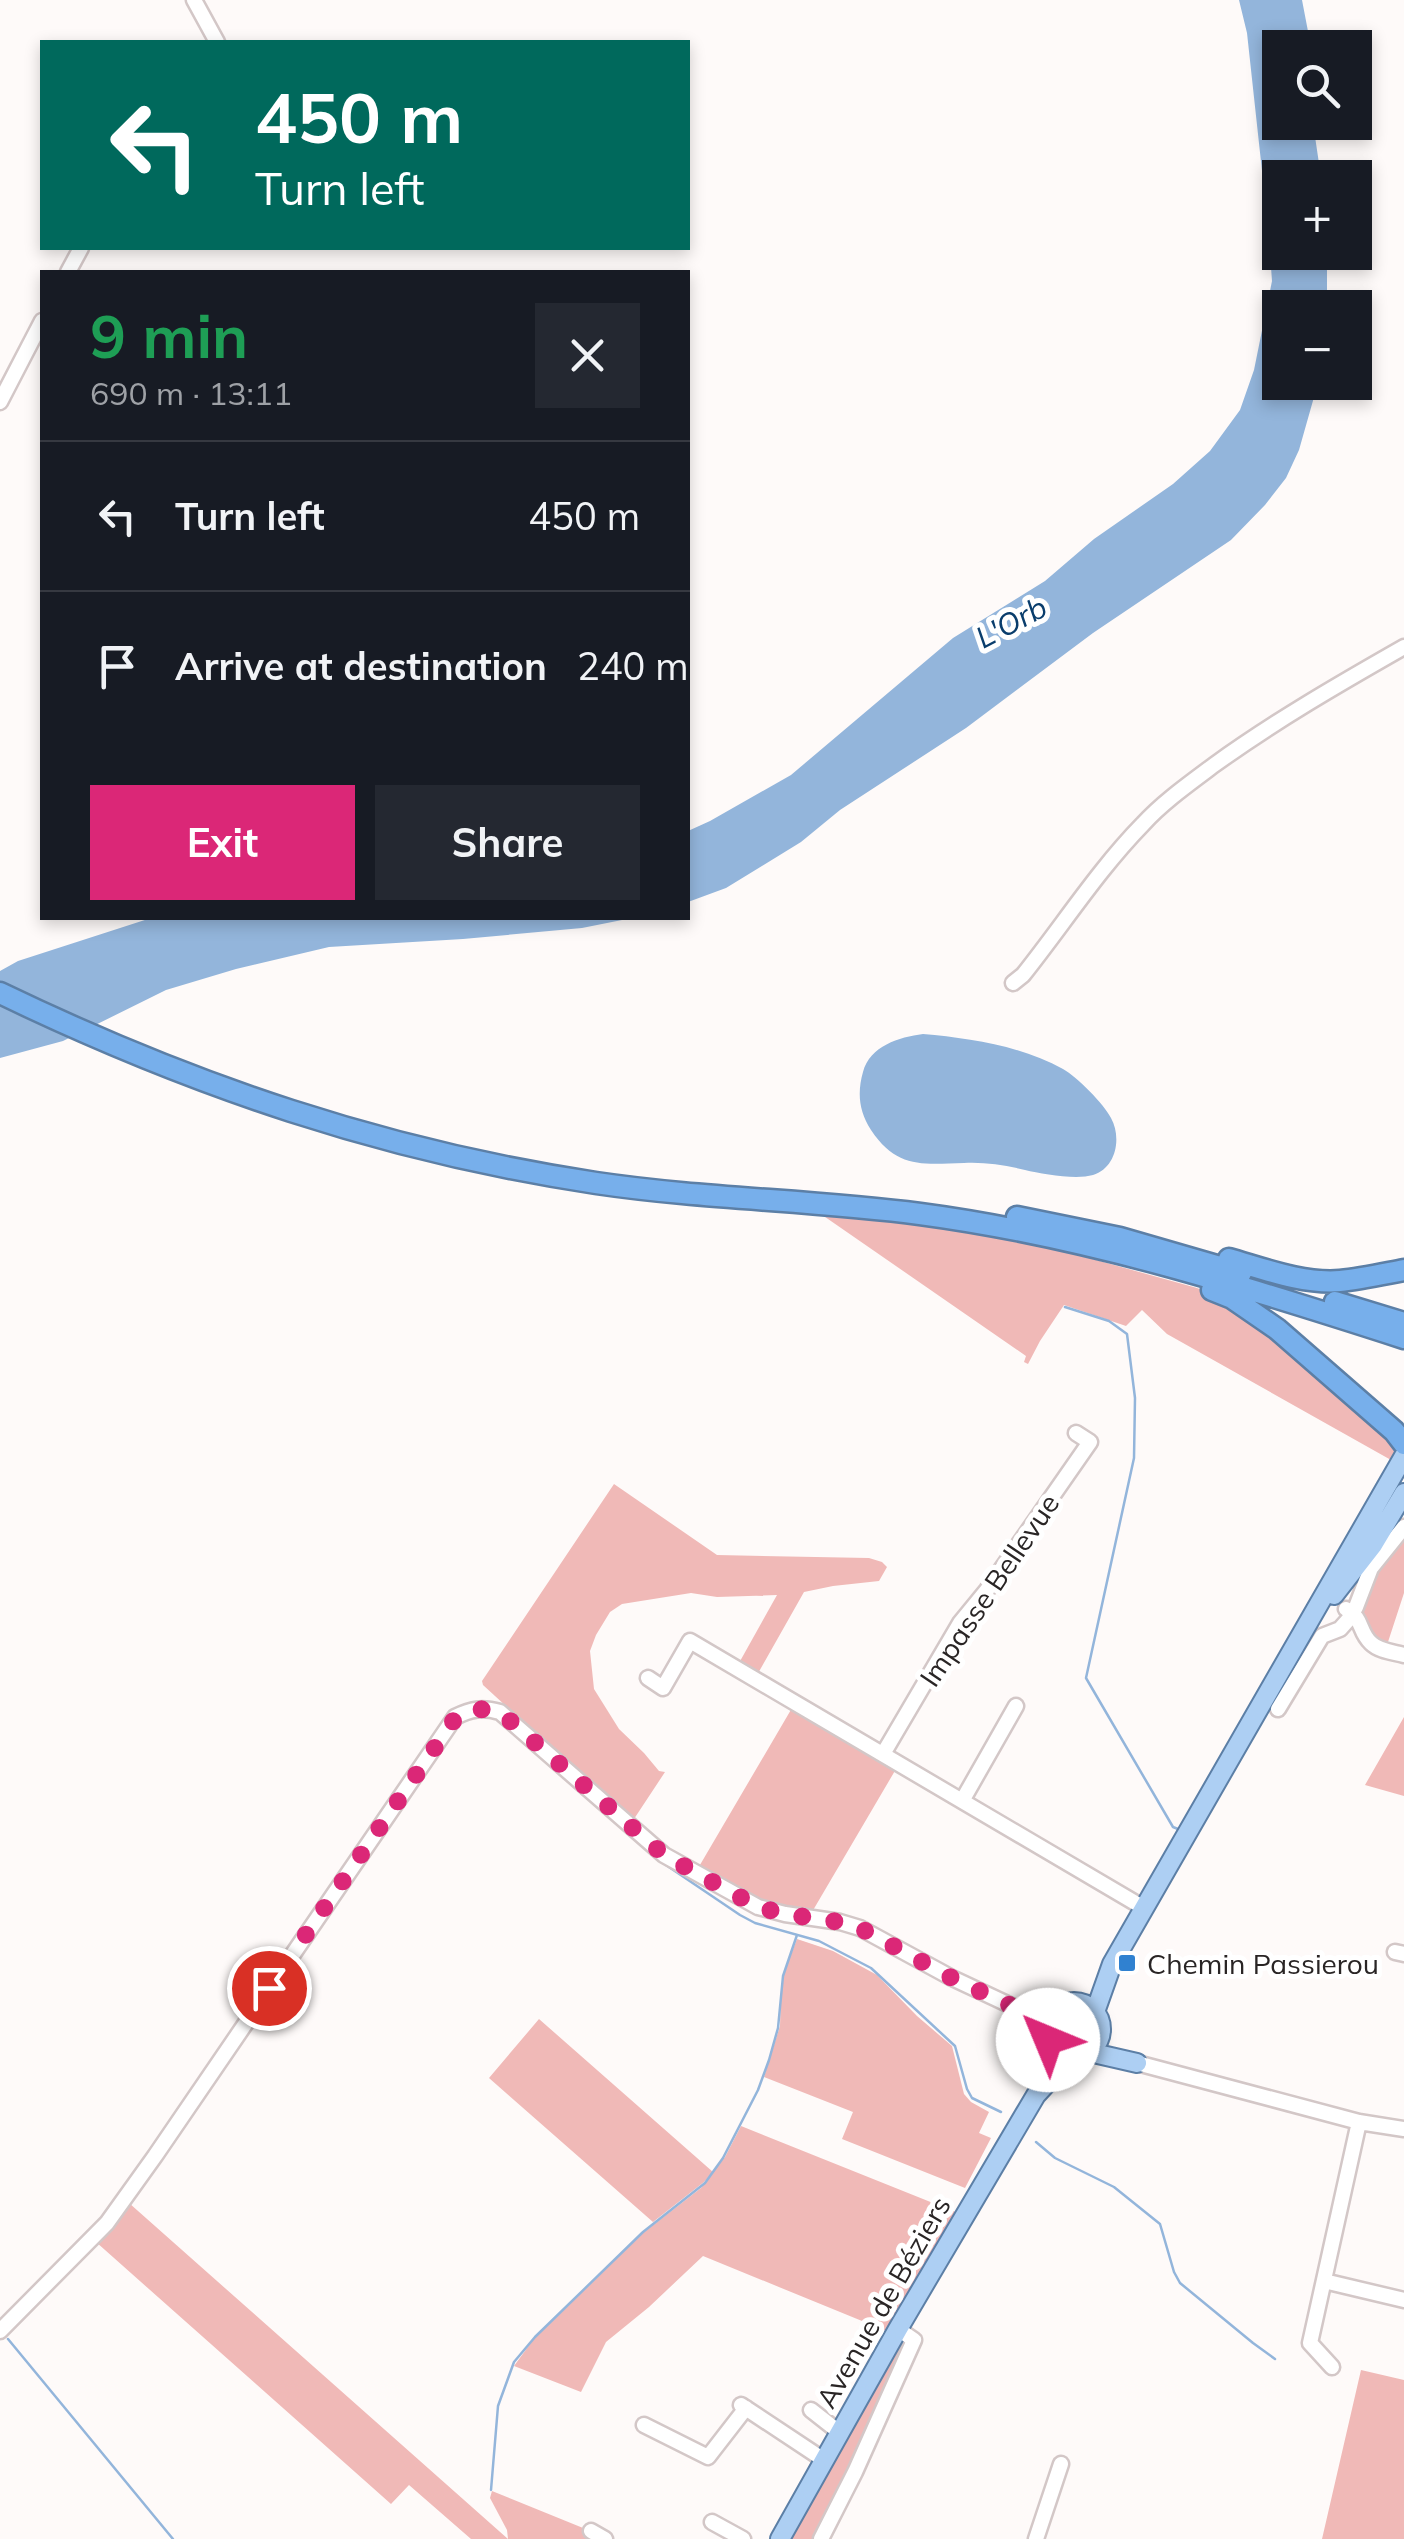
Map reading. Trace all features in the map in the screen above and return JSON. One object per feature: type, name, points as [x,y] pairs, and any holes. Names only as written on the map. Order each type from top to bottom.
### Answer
[{"type":"highway","points":[[0,979],[138,1049]]},
{"type":"highway","points":[[0,993],[252,1100],[414,1148],[585,1182],[920,1214],[1114,1244],[1195,1259],[1404,1323]]},
{"type":"highway","points":[[1114,1244],[1142,1236],[1322,1281],[1404,1270]]},
{"type":"highway","points":[[1114,1244],[1404,1338]]},
{"type":"highway","points":[[1114,1244],[1126,1263],[1232,1298],[1277,1329],[1404,1444]]},
{"type":"main road","points":[[1269,1708],[1404,1456]]},
{"type":"main road","points":[[1095,2012],[1112,1964],[1144,1908],[1269,1708],[1340,1606],[1404,1493]]},
{"type":"main road","points":[[1077,2002],[1112,1964]]},
{"type":"main road","points":[[1080,2055],[1095,2048],[1101,2034],[1100,2018],[1084,2003],[1069,2002],[1051,2018],[1052,2046],[1064,2055],[1137,2063]]},
{"type":"main road","points":[[1101,2034],[1137,2063]]},
{"type":"main road","name":"Avenue de Béziers","points":[[780,2539],[1036,2095],[1052,2046]]},
{"type":"main road","name":"Avenue de Béziers","points":[[1036,2095],[1080,2055]]},
{"type":"street","points":[[194,0],[215,40]]},
{"type":"street","points":[[0,402],[40,325]]},
{"type":"street","points":[[1013,982],[1023,975],[1145,821],[1247,741],[1404,647]]},
{"type":"street","name":"Impasse Bellevue","points":[[882,1754],[960,1622],[1090,1442],[1076,1434]]},
{"type":"street","points":[[1269,1708],[1322,1636],[1340,1629],[1340,1606],[1404,1527]]},
{"type":"street","points":[[1340,1606],[1373,1645],[1404,1655]]},
{"type":"street","points":[[648,1678],[663,1688],[690,1640],[1144,1908]]},
{"type":"street","points":[[962,1801],[1016,1706]]},
{"type":"street","points":[[0,2331],[107,2223],[456,1717],[471,1709],[500,1712],[664,1855],[758,1907],[860,1928],[952,1978],[1016,2008],[1051,2018]]},
{"type":"street","points":[[1137,2063],[1359,2122],[1404,2129]]},
{"type":"street","points":[[1332,2368],[1310,2344],[1359,2122]]},
{"type":"street","points":[[1324,2282],[1404,2300]]},
{"type":"street","points":[[821,2539],[914,2340],[898,2329]]},
{"type":"street","points":[[644,2425],[708,2457],[743,2406],[824,2460]]},
{"type":"street","points":[[812,2410],[840,2432]]},
{"type":"street","points":[[1036,2539],[1061,2464]]},
{"type":"street","points":[[712,2522],[743,2539]]},
{"type":"shaded area","points":[[815,1210],[1013,1237],[1197,1288],[1233,1303],[1400,1444],[1391,1460],[1167,1334],[1142,1310],[1126,1326],[1064,1305],[1028,1364],[1024,1362],[1026,1356]]},
{"type":"shaded area","points":[[614,1484],[717,1555],[869,1558],[887,1567],[879,1581],[804,1592],[757,1675],[739,1663],[777,1595],[717,1597],[691,1593],[622,1604],[610,1612],[590,1651],[594,1689],[619,1729],[659,1771],[665,1772],[632,1822],[482,1681]]},
{"type":"shaded area","points":[[1404,1531],[1404,1593],[1387,1645],[1375,1641],[1362,1608],[1374,1572]]},
{"type":"shaded area","points":[[792,1708],[896,1769],[812,1912],[759,1903],[697,1870]]},
{"type":"shaded area","points":[[1404,1717],[1404,1796],[1365,1785]]},
{"type":"shaded area","points":[[797,1939],[833,1951],[877,1975],[952,2046],[964,2094],[989,2112],[979,2133],[991,2138],[965,2188],[842,2139],[853,2112],[764,2077],[780,2026],[785,1970]]},
{"type":"shaded area","points":[[539,2019],[713,2172],[653,2222],[489,2078]]},
{"type":"shaded area","points":[[741,2126],[958,2213],[889,2332],[703,2256],[606,2342],[581,2392],[514,2366],[533,2340],[643,2233],[701,2188],[725,2157]]},
{"type":"shaded area","points":[[129,2203],[508,2539],[471,2539],[409,2485],[391,2504],[96,2242]]},
{"type":"shaded area","points":[[903,2342],[909,2345],[817,2539],[791,2539]]},
{"type":"shaded area","points":[[1361,2370],[1404,2380],[1404,2539],[1322,2539]]},
{"type":"shaded area","points":[[492,2491],[588,2530],[598,2539],[508,2539],[490,2498]]},
{"type":"water","points":[[1239,0],[1302,0],[1308,30],[1262,30],[1262,140],[1316,140],[1318,160],[1262,160],[1262,171],[1247,33]]},
{"type":"water","points":[[1271,270],[1327,270],[1327,290],[1270,290]]},
{"type":"water","name":"L'Orb","points":[[1262,330],[1262,400],[1313,400],[1299,450],[1286,478],[1231,540],[1093,633],[966,728],[840,810],[801,842],[726,888],[690,901],[690,830],[791,775],[953,638],[1045,581],[1094,539],[1173,484],[1210,451],[1240,410]]},
{"type":"water","points":[[145,920],[622,920],[582,928],[463,939],[329,947],[166,990],[63,1041],[0,1058],[0,971],[18,961]]},
{"type":"water","points":[[923,1034],[1013,1049],[1069,1073],[1108,1112],[1116,1134],[1112,1159],[1093,1175],[1068,1177],[987,1163],[912,1162],[891,1152],[864,1116],[860,1095],[863,1072],[879,1049],[895,1040]]},
{"type":"waterway","points":[[1065,1307],[1109,1321],[1127,1334],[1135,1398],[1134,1458],[1086,1678],[1173,1827],[1178,1829]]},
{"type":"waterway","points":[[617,1823],[660,1861],[740,1915],[819,1941],[871,1968],[955,2046],[972,2098],[1001,2112]]},
{"type":"waterway","points":[[491,2490],[498,2406],[514,2362],[643,2232],[705,2183],[723,2158],[769,2060],[778,2028],[783,1976],[797,1935]]},
{"type":"waterway","points":[[1036,2142],[1055,2158],[1114,2187],[1160,2224],[1180,2283],[1275,2359]]},
{"type":"waterway","points":[[8,2339],[173,2539]]},
{"type":"place","name":"Chemin Passierou","points":[[1127,1963]]},
{"type":"route","points":[[269,1988],[456,1717],[471,1709],[488,1709],[500,1712],[664,1855],[758,1907],[860,1928],[1016,2008],[1046,2026],[1048,2040]]}]
